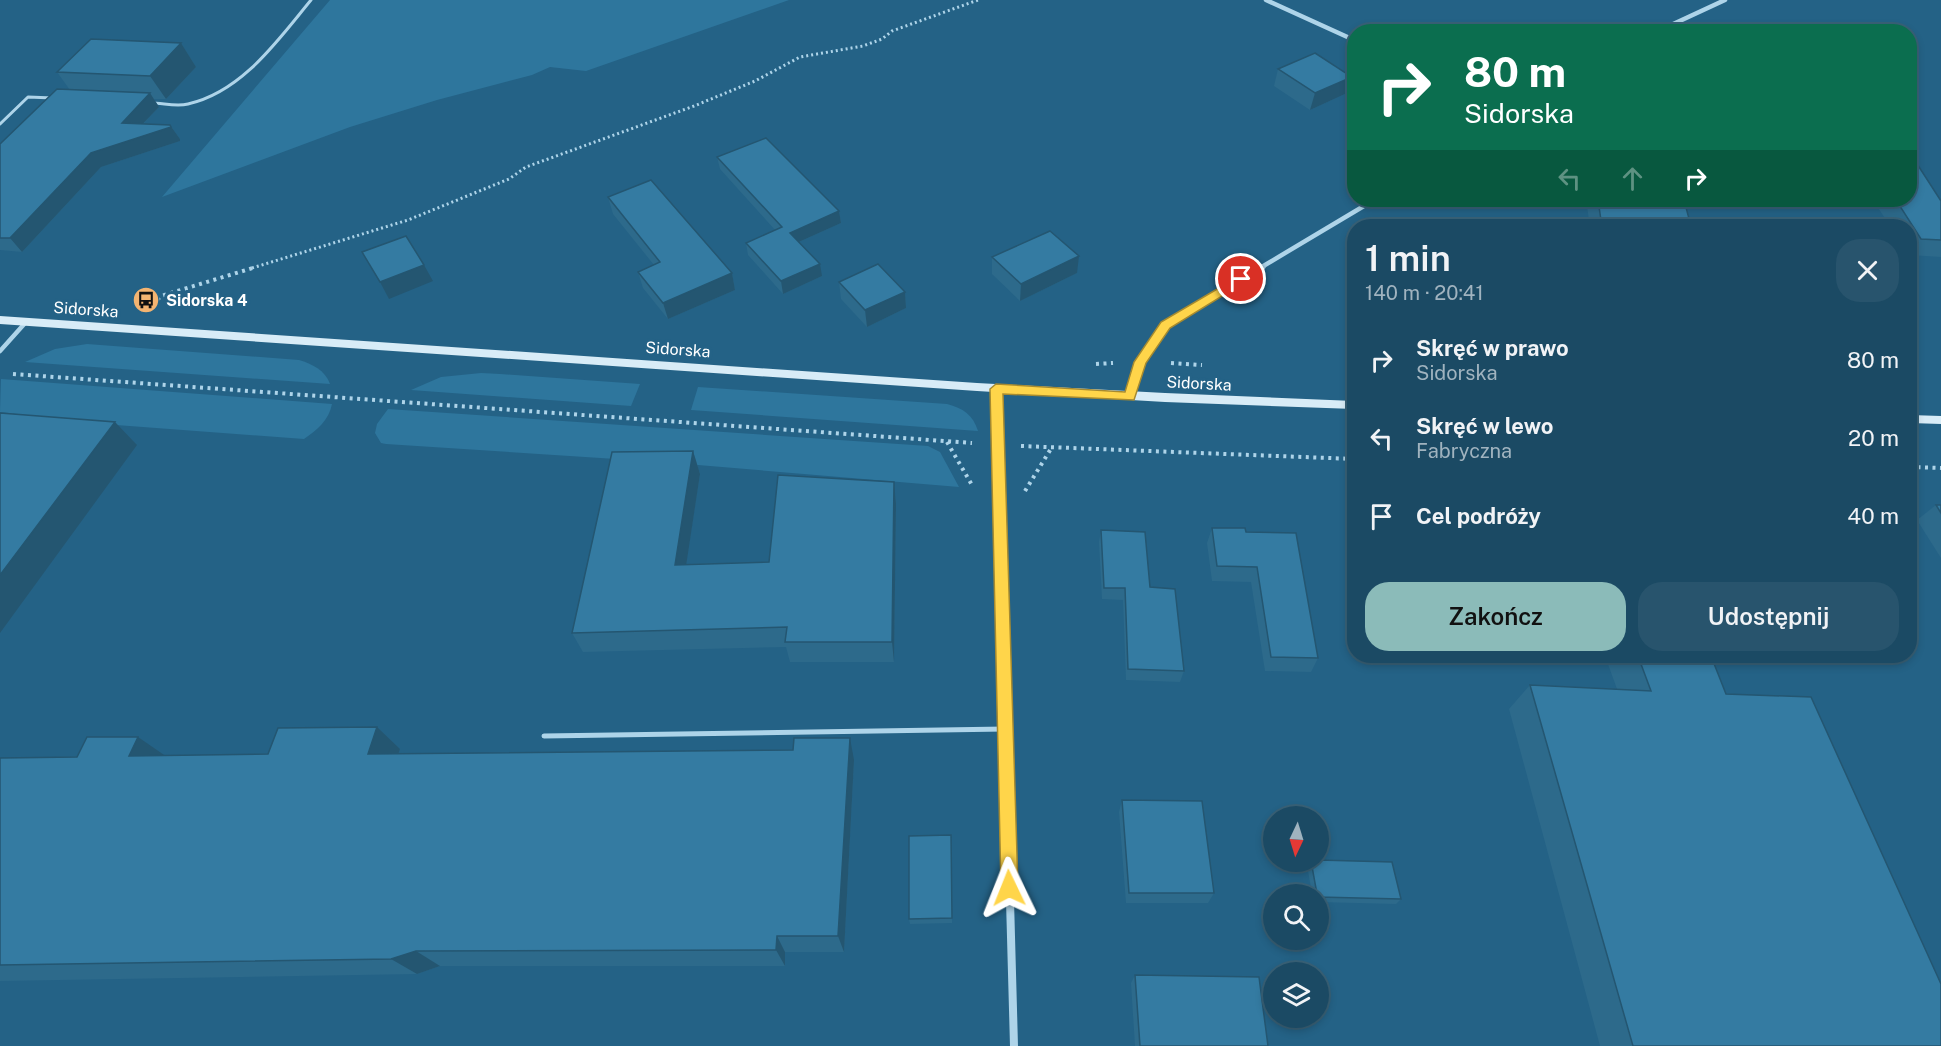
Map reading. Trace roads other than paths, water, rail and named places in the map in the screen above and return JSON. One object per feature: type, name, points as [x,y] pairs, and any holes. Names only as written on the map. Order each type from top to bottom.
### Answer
[{"type":"street","points":[[1266,0],[1347,37]]},
{"type":"street","points":[[1673,24],[1725,0]]},
{"type":"street","points":[[1130,397],[1140,362],[1166,325],[1362,207]]},
{"type":"street","name":"Sidorska","points":[[0,320],[423,347],[996,389],[1130,397],[1347,405]]},
{"type":"street","points":[[996,389],[1014,1046]]},
{"type":"street","points":[[1917,419],[1941,420]]},
{"type":"lane","points":[[141,102],[186,104],[207,98],[232,85],[284,32],[311,0]]},
{"type":"lane","points":[[0,124],[28,97],[62,99]]},
{"type":"lane","points":[[0,351],[27,322]]},
{"type":"lane","points":[[544,736],[1005,729]]},
{"type":"place","name":"Sidorska 4","points":[[146,300]]}]
